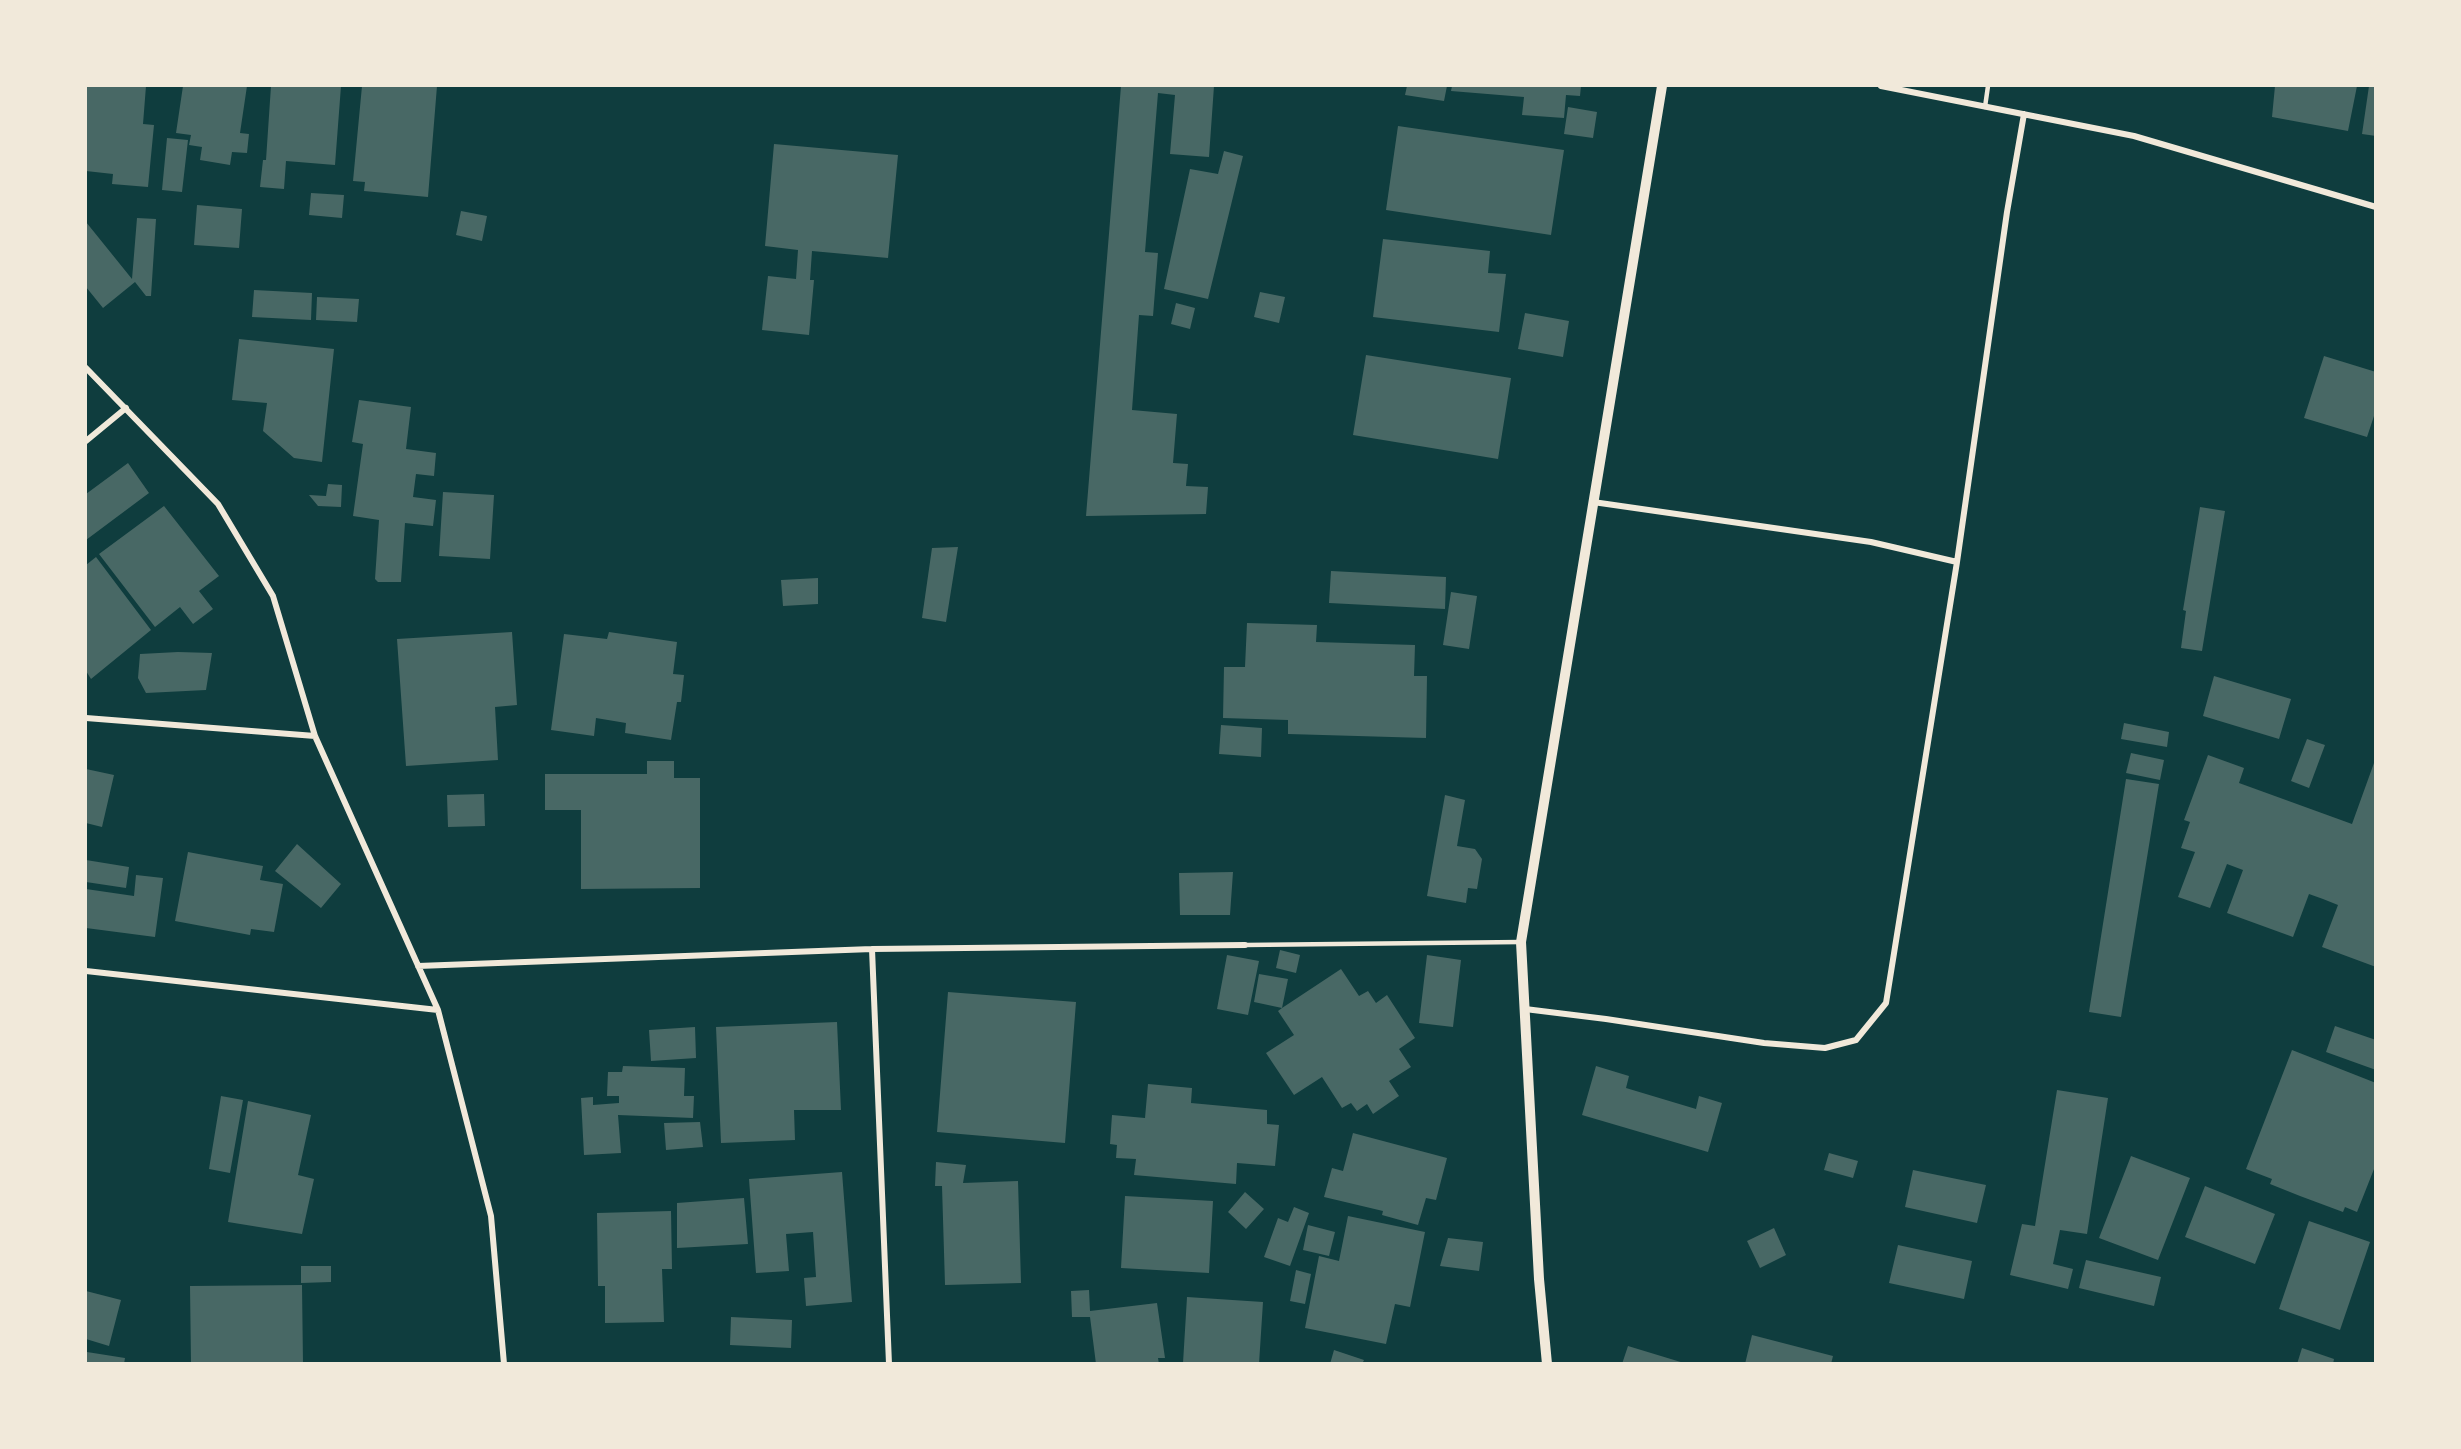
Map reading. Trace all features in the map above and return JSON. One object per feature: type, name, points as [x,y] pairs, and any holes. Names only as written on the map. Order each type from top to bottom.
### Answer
[{"type":"street","points":[[1547,1364],[1539,1279],[1521,942],[1662,86]]},
{"type":"street","points":[[1881,86],[2134,136],[2376,207]]},
{"type":"street","points":[[1525,1009],[1764,1043],[1826,1048],[1856,1040],[1886,1003],[1957,562],[2007,212],[2024,114]]},
{"type":"street","points":[[86,368],[218,504],[273,596],[315,736],[438,1010],[491,1216],[504,1364]]},
{"type":"street","points":[[86,441],[126,408]]},
{"type":"street","points":[[1593,502],[1871,542],[1957,562]]},
{"type":"street","points":[[86,718],[315,736]]},
{"type":"street","points":[[418,966],[872,949],[1245,945]]},
{"type":"street","points":[[872,949],[889,1364]]},
{"type":"street","points":[[86,971],[438,1010]]},
{"type":"lane","points":[[1985,107],[1988,86]]},
{"type":"lane","points":[[1245,945],[1521,942]]},
{"type":"building","points":[[86,86],[146,86],[143,124],[154,125],[148,187],[112,184],[113,174],[86,171]]},
{"type":"building","points":[[183,86],[247,86],[240,133],[249,134],[247,153],[232,152],[230,165],[200,160],[202,147],[189,145],[191,135],[176,133]]},
{"type":"building","points":[[271,86],[341,86],[335,165],[286,161],[284,189],[260,187],[263,160],[266,160]]},
{"type":"building","points":[[362,86],[437,86],[428,197],[364,191],[365,182],[353,181]]},
{"type":"building","points":[[1121,86],[1214,86],[1209,157],[1170,154],[1175,95],[1158,93],[1145,252],[1158,253],[1153,316],[1139,315],[1132,410],[1177,414],[1173,463],[1188,464],[1186,486],[1208,487],[1206,514],[1086,516]]},
{"type":"building","points":[[1407,86],[1447,86],[1444,101],[1405,95]]},
{"type":"building","points":[[1452,86],[1581,86],[1580,96],[1566,95],[1564,118],[1522,115],[1524,97],[1451,91]]},
{"type":"building","points":[[2275,86],[2357,86],[2348,131],[2272,117]]},
{"type":"building","points":[[2369,86],[2376,86],[2376,136],[2362,134]]},
{"type":"building","points":[[1568,107],[1597,112],[1593,138],[1564,134]]},
{"type":"building","points":[[1398,126],[1564,150],[1551,235],[1386,210]]},
{"type":"building","points":[[167,138],[188,140],[182,192],[162,190]]},
{"type":"building","points":[[774,144],[898,155],[888,258],[812,251],[810,280],[814,280],[809,335],[762,330],[768,276],[796,279],[798,250],[765,246]]},
{"type":"building","points":[[1224,151],[1243,156],[1208,299],[1164,289],[1190,169],[1218,174]]},
{"type":"building","points":[[311,193],[344,195],[342,218],[309,215]]},
{"type":"building","points":[[197,205],[242,209],[239,248],[194,245]]},
{"type":"building","points":[[461,211],[487,216],[482,241],[456,235]]},
{"type":"building","points":[[137,218],[156,219],[151,296],[146,296],[135,282],[103,308],[86,287],[86,222],[132,279]]},
{"type":"building","points":[[1383,239],[1490,251],[1488,273],[1506,274],[1499,332],[1373,317]]},
{"type":"building","points":[[254,290],[312,293],[311,320],[252,317]]},
{"type":"building","points":[[1260,292],[1285,297],[1279,323],[1254,317]]},
{"type":"building","points":[[317,297],[359,299],[357,322],[316,320]]},
{"type":"building","points":[[1176,303],[1195,308],[1190,329],[1171,324]]},
{"type":"building","points":[[1525,313],[1569,321],[1563,357],[1518,349]]},
{"type":"building","points":[[239,339],[334,349],[322,462],[294,458],[263,431],[267,403],[232,400]]},
{"type":"building","points":[[1366,355],[1511,378],[1498,459],[1353,435]]},
{"type":"building","points":[[2324,356],[2376,372],[2376,410],[2367,437],[2304,418]]},
{"type":"building","points":[[359,400],[411,407],[406,449],[436,453],[434,476],[416,474],[413,497],[436,500],[433,526],[405,523],[401,582],[378,582],[375,579],[379,520],[353,516],[363,444],[352,442]]},
{"type":"building","points":[[128,463],[149,493],[86,540],[86,494]]},
{"type":"building","points":[[328,484],[342,485],[341,507],[318,506],[309,495],[326,496]]},
{"type":"building","points":[[443,492],[494,495],[490,559],[439,556]]},
{"type":"building","points":[[164,506],[219,576],[199,591],[213,609],[193,624],[180,607],[155,627],[99,554]]},
{"type":"building","points":[[2200,507],[2225,511],[2202,651],[2181,648],[2186,611],[2183,610]]},
{"type":"building","points":[[958,547],[946,622],[922,618],[932,548]]},
{"type":"building","points":[[96,557],[151,630],[91,679],[86,671],[86,565]]},
{"type":"building","points":[[1331,571],[1446,577],[1445,609],[1329,603]]},
{"type":"building","points":[[818,578],[818,604],[783,606],[781,580]]},
{"type":"building","points":[[1451,592],[1477,596],[1469,649],[1443,645]]},
{"type":"building","points":[[1247,623],[1317,625],[1316,642],[1415,645],[1414,676],[1427,676],[1426,738],[1288,734],[1288,720],[1223,718],[1224,667],[1245,667]]},
{"type":"building","points":[[512,632],[517,705],[495,707],[498,760],[406,766],[397,639]]},
{"type":"building","points":[[609,632],[677,642],[673,674],[684,675],[681,702],[677,702],[671,740],[625,733],[626,723],[596,718],[594,736],[551,730],[564,634],[607,639]]},
{"type":"building","points":[[212,653],[206,690],[146,693],[138,678],[140,654]]},
{"type":"building","points":[[2214,676],[2291,699],[2279,739],[2203,716]]},
{"type":"building","points":[[2124,723],[2169,732],[2167,747],[2121,739]]},
{"type":"building","points":[[1221,725],[1262,728],[1261,757],[1219,754]]},
{"type":"building","points":[[2307,739],[2325,745],[2309,788],[2291,781]]},
{"type":"building","points":[[2131,753],[2164,760],[2160,780],[2126,773]]},
{"type":"building","points":[[2208,755],[2244,768],[2239,783],[2352,824],[2374,763],[2376,764],[2376,967],[2322,947],[2338,905],[2323,899],[2309,894],[2293,937],[2227,913],[2243,870],[2227,864],[2210,908],[2178,897],[2195,852],[2181,848],[2190,822],[2184,820]]},
{"type":"building","points":[[647,761],[674,761],[674,778],[700,778],[700,888],[581,889],[581,810],[545,810],[545,774],[647,774]]},
{"type":"building","points":[[86,769],[114,775],[102,827],[86,823]]},
{"type":"building","points":[[2126,779],[2159,784],[2121,1017],[2089,1012]]},
{"type":"building","points":[[484,794],[485,826],[448,827],[447,795]]},
{"type":"building","points":[[1445,795],[1465,800],[1457,846],[1475,849],[1482,859],[1477,889],[1468,888],[1466,903],[1427,896]]},
{"type":"building","points":[[297,844],[341,884],[321,908],[275,871]]},
{"type":"building","points":[[188,852],[263,866],[260,880],[283,884],[274,932],[251,929],[250,935],[175,921]]},
{"type":"building","points":[[86,860],[129,867],[126,888],[86,882]]},
{"type":"building","points":[[1233,872],[1230,915],[1180,915],[1179,873]]},
{"type":"building","points":[[136,875],[163,878],[155,937],[86,928],[86,889],[134,896]]},
{"type":"building","points":[[1280,950],[1300,955],[1296,973],[1276,968]]},
{"type":"building","points":[[1227,955],[1259,961],[1248,1015],[1217,1009]]},
{"type":"building","points":[[1427,955],[1461,960],[1453,1027],[1419,1023]]},
{"type":"building","points":[[1341,969],[1359,996],[1368,991],[1376,1003],[1387,995],[1415,1038],[1399,1049],[1411,1067],[1389,1081],[1399,1096],[1373,1114],[1367,1104],[1357,1111],[1351,1103],[1342,1108],[1322,1077],[1294,1095],[1266,1053],[1294,1035],[1278,1011]]},
{"type":"building","points":[[1259,974],[1288,979],[1282,1008],[1254,1002]]},
{"type":"building","points":[[948,992],[1076,1002],[1065,1143],[937,1132]]},
{"type":"building","points":[[837,1022],[841,1110],[794,1110],[795,1140],[721,1143],[716,1027]]},
{"type":"building","points":[[2335,1026],[2376,1040],[2376,1070],[2326,1052]]},
{"type":"building","points":[[695,1027],[696,1058],[651,1061],[649,1030]]},
{"type":"building","points":[[2292,1050],[2376,1083],[2376,1164],[2357,1212],[2345,1207],[2343,1212],[2300,1196],[2270,1184],[2272,1179],[2246,1169]]},
{"type":"building","points":[[623,1066],[685,1068],[684,1096],[694,1096],[693,1118],[618,1115],[621,1153],[584,1155],[581,1098],[593,1097],[593,1105],[619,1103],[619,1096],[607,1096],[608,1072],[622,1072]]},
{"type":"building","points":[[1596,1066],[1629,1076],[1626,1088],[1696,1109],[1699,1096],[1722,1103],[1708,1152],[1582,1115]]},
{"type":"building","points":[[1148,1084],[1192,1088],[1191,1103],[1267,1110],[1267,1124],[1279,1125],[1275,1166],[1237,1163],[1236,1184],[1134,1175],[1136,1159],[1116,1158],[1117,1145],[1110,1144],[1112,1115],[1145,1118]]},
{"type":"building","points":[[2057,1090],[2108,1098],[2087,1234],[2060,1230],[2053,1264],[2073,1269],[2068,1289],[2010,1275],[2022,1224],[2035,1226]]},
{"type":"building","points":[[221,1096],[243,1100],[230,1173],[209,1169]]},
{"type":"building","points":[[248,1101],[311,1115],[298,1175],[314,1179],[302,1234],[228,1222]]},
{"type":"building","points":[[700,1122],[703,1147],[666,1150],[664,1123]]},
{"type":"building","points":[[1353,1133],[1447,1158],[1436,1200],[1426,1198],[1418,1225],[1382,1215],[1383,1211],[1324,1197],[1332,1168],[1343,1171]]},
{"type":"building","points":[[1829,1153],[1858,1161],[1853,1178],[1824,1170]]},
{"type":"building","points":[[2131,1156],[2190,1178],[2158,1260],[2099,1238]]},
{"type":"building","points":[[936,1162],[966,1165],[963,1183],[1018,1181],[1021,1283],[945,1285],[942,1186],[935,1186]]},
{"type":"building","points":[[1913,1170],[1986,1185],[1977,1223],[1905,1207]]},
{"type":"building","points":[[842,1172],[852,1302],[806,1306],[804,1278],[816,1277],[813,1232],[786,1234],[789,1271],[756,1273],[749,1179]]},
{"type":"building","points":[[2205,1186],[2275,1214],[2255,1264],[2185,1237]]},
{"type":"building","points":[[1245,1192],[1264,1209],[1246,1229],[1228,1212]]},
{"type":"building","points":[[1125,1196],[1213,1201],[1209,1273],[1121,1268]]},
{"type":"building","points":[[744,1198],[748,1244],[677,1248],[677,1203]]},
{"type":"building","points":[[1294,1207],[1309,1213],[1290,1266],[1264,1257],[1278,1218],[1288,1222]]},
{"type":"building","points":[[671,1211],[672,1269],[662,1269],[664,1322],[605,1323],[605,1286],[598,1286],[597,1213]]},
{"type":"building","points":[[1348,1216],[1425,1232],[1410,1307],[1395,1304],[1386,1344],[1305,1328],[1319,1256],[1339,1261]]},
{"type":"building","points":[[2309,1221],[2370,1242],[2340,1330],[2279,1309]]},
{"type":"building","points":[[1308,1225],[1335,1232],[1329,1256],[1303,1250]]},
{"type":"building","points":[[1774,1228],[1786,1255],[1760,1268],[1747,1241]]},
{"type":"building","points":[[1448,1238],[1483,1242],[1479,1271],[1440,1266]]},
{"type":"building","points":[[1898,1245],[1972,1261],[1964,1299],[1889,1283]]},
{"type":"building","points":[[2086,1260],[2161,1277],[2154,1306],[2079,1288]]},
{"type":"building","points":[[301,1266],[331,1266],[331,1282],[301,1283]]},
{"type":"building","points":[[1296,1270],[1311,1274],[1305,1304],[1290,1301]]},
{"type":"building","points":[[302,1285],[303,1364],[191,1364],[190,1286]]},
{"type":"building","points":[[1089,1290],[1090,1311],[1157,1303],[1165,1358],[1158,1358],[1159,1364],[1096,1364],[1090,1317],[1072,1317],[1071,1291]]},
{"type":"building","points":[[86,1291],[121,1300],[109,1346],[86,1339]]},
{"type":"building","points":[[1187,1297],[1263,1302],[1259,1364],[1183,1363]]},
{"type":"building","points":[[731,1317],[792,1320],[791,1348],[730,1345]]},
{"type":"building","points":[[1752,1335],[1833,1356],[1831,1364],[1745,1364]]},
{"type":"building","points":[[1628,1346],[1684,1363],[1684,1364],[1622,1364]]},
{"type":"building","points":[[2302,1348],[2334,1359],[2333,1364],[2297,1364]]},
{"type":"building","points":[[1334,1350],[1364,1360],[1362,1364],[1330,1364]]},
{"type":"building","points":[[87,1352],[125,1358],[124,1364],[86,1364]]}]
